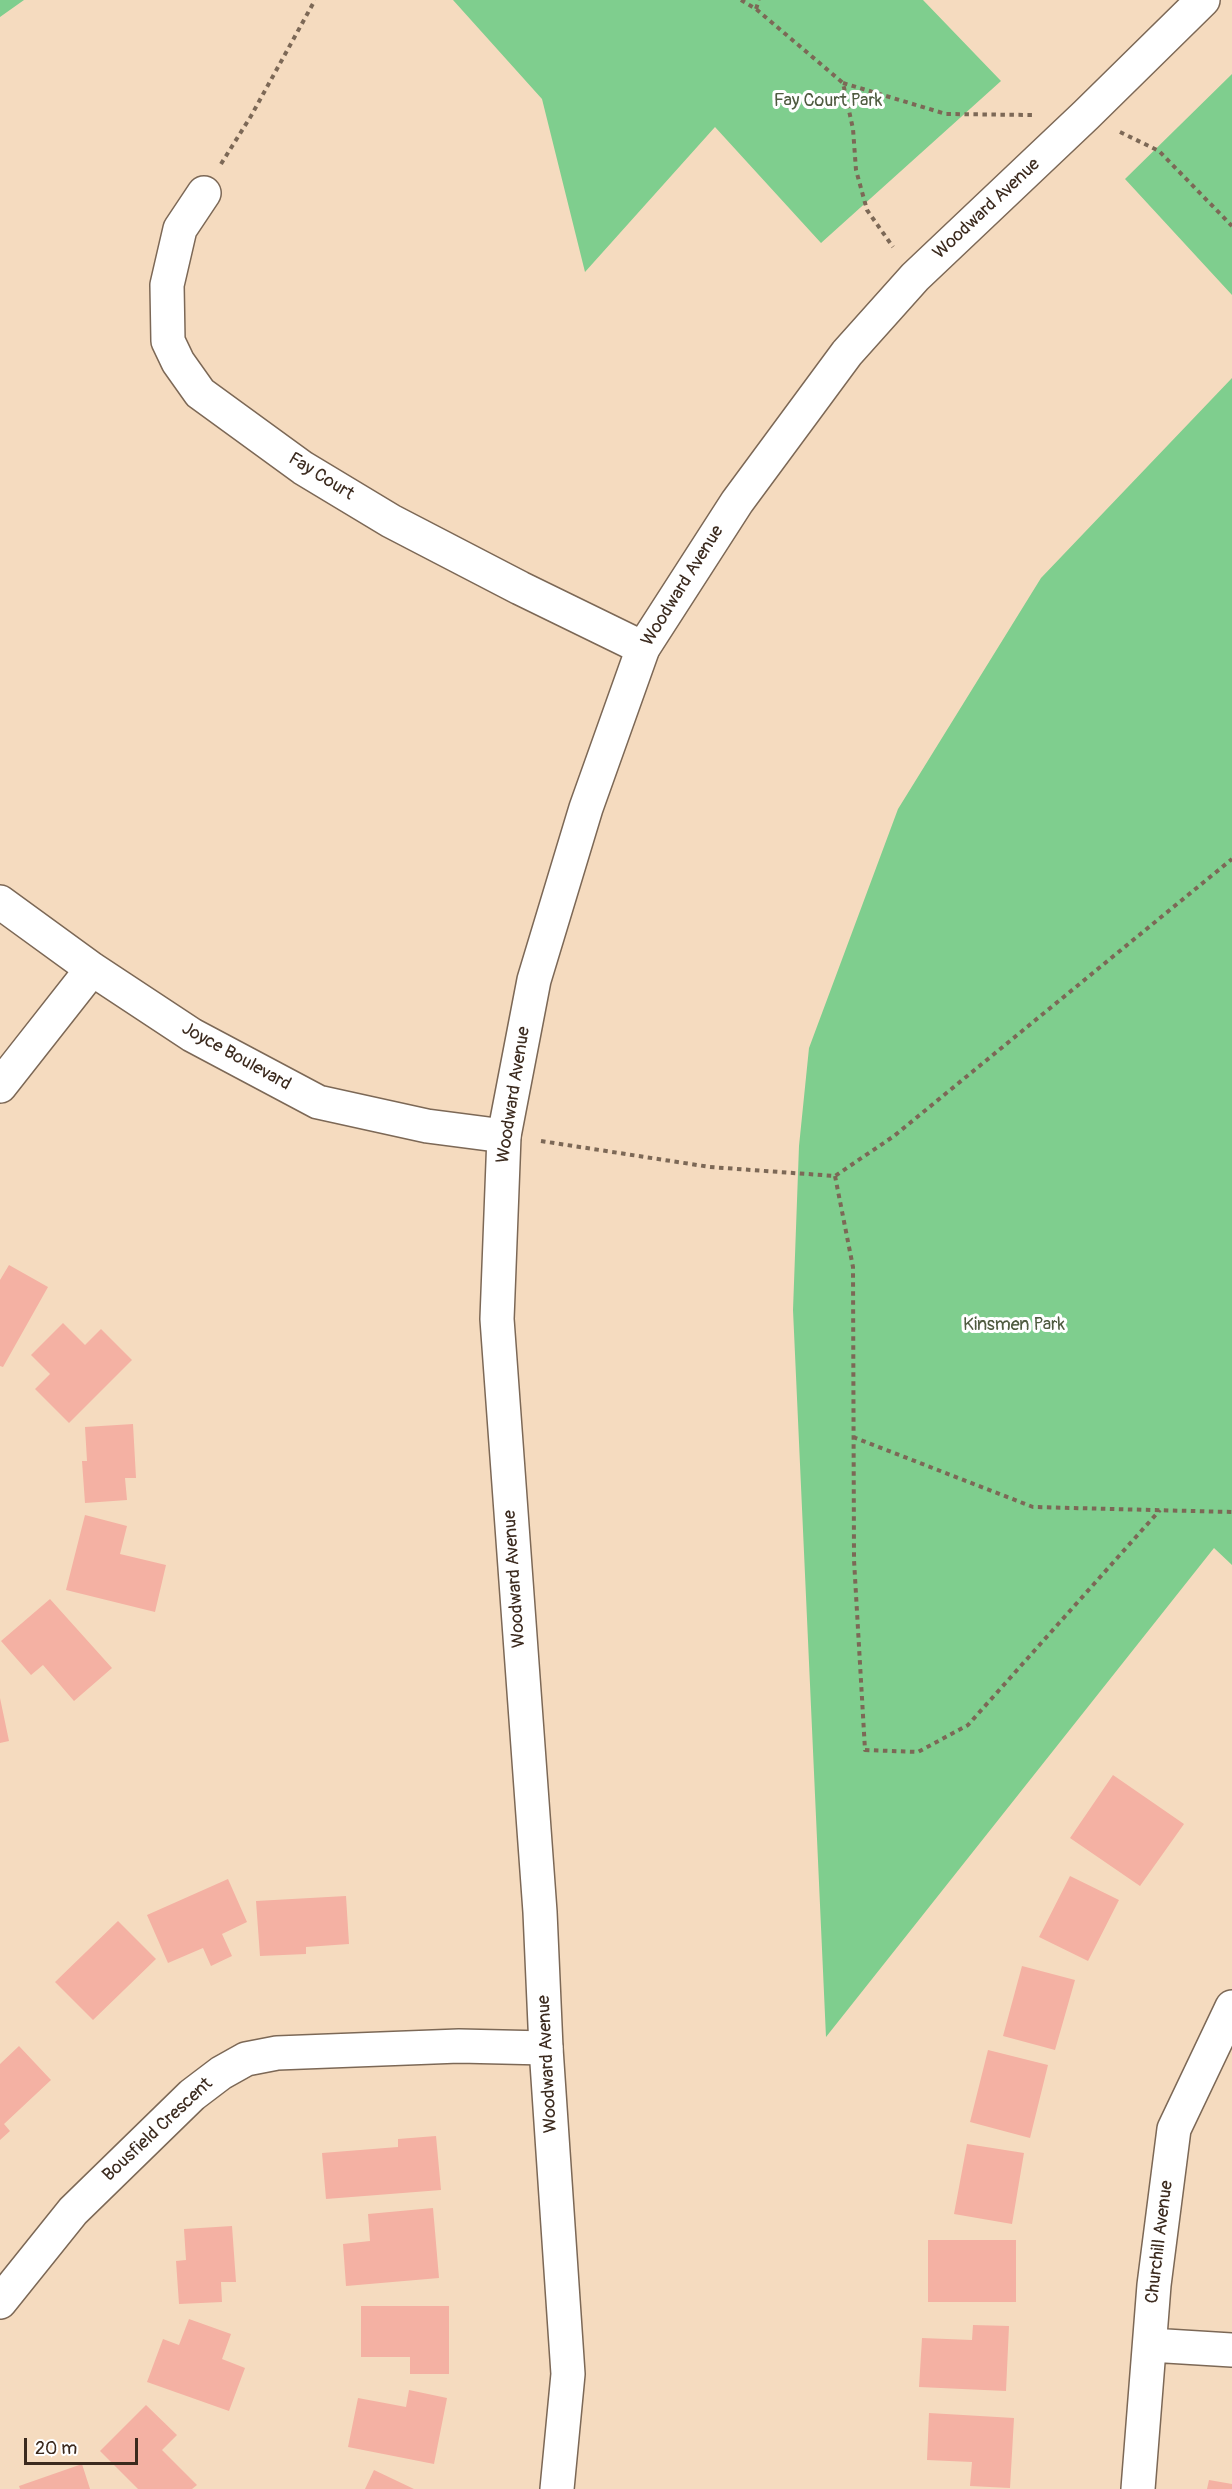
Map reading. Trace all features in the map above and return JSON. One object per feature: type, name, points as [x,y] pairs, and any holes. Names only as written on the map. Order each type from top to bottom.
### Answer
[{"type":"street","name":"Woodward Avenue","points":[[556,2489],[568,2374],[546,2048],[540,1912],[497,1319],[504,1136],[534,980],[586,808],[643,648],[737,502],[847,353],[915,277],[1203,0]]},
{"type":"street","name":"Fay Court","points":[[204,193],[180,229],[167,285],[168,341],[178,362],[200,393],[303,468],[391,521],[643,648]]},
{"type":"street","name":"Joyce Boulevard","points":[[0,902],[92,969],[192,1035],[318,1102],[427,1126],[504,1136]]},
{"type":"street","points":[[0,1086],[92,969]]},
{"type":"street","name":"Churchill Avenue","points":[[1138,2489],[1154,2285],[1174,2129],[1232,2007]]},
{"type":"street","name":"Bousfield Crescent","points":[[0,2302],[73,2211],[192,2095],[221,2073],[246,2060],[278,2053],[459,2046],[546,2048]]},
{"type":"street","points":[[1150,2345],[1232,2350]]},
{"type":"path","points":[[204,193],[251,116],[315,0]]},
{"type":"path","points":[[741,0],[756,9],[843,83],[946,114],[1086,115],[1159,152],[1232,226]]},
{"type":"path","points":[[756,9],[759,0]]},
{"type":"path","points":[[843,83],[852,129],[856,170],[867,210],[915,277]]},
{"type":"path","points":[[504,1136],[710,1167],[835,1176],[894,1136],[1232,859]]},
{"type":"path","points":[[835,1176],[852,1267],[854,1560],[865,1750],[918,1752],[968,1725],[1160,1510]]},
{"type":"path","points":[[854,1437],[1033,1507],[1232,1512]]},
{"type":"green space","points":[[0,0],[24,0],[0,17]]},
{"type":"green space","name":"Fay Court Park","points":[[453,0],[923,0],[1001,81],[821,243],[715,127],[585,272],[542,99]]},
{"type":"green space","points":[[1232,74],[1232,295],[1125,179]]},
{"type":"green space","name":"Kinsmen Park","points":[[1232,378],[1232,1565],[1214,1548],[826,2037],[793,1310],[799,1146],[809,1048],[898,809],[1041,578]]},
{"type":"building","points":[[9,1265],[48,1287],[3,1367],[0,1366],[0,1280]]},
{"type":"building","points":[[63,1323],[85,1345],[101,1329],[132,1360],[69,1423],[35,1389],[50,1374],[31,1355]]},
{"type":"building","points":[[133,1424],[136,1478],[125,1478],[127,1500],[85,1503],[82,1461],[87,1461],[85,1427]]},
{"type":"building","points":[[85,1515],[127,1526],[120,1554],[166,1565],[155,1612],[66,1590]]},
{"type":"building","points":[[50,1599],[112,1668],[74,1701],[43,1665],[31,1675],[1,1641]]},
{"type":"building","points":[[0,1698],[9,1741],[0,1743]]},
{"type":"building","points":[[1113,1775],[1184,1824],[1140,1886],[1070,1838]]},
{"type":"building","points":[[1070,1876],[1119,1900],[1088,1961],[1039,1937]]},
{"type":"building","points":[[228,1879],[247,1922],[222,1934],[232,1956],[211,1966],[203,1948],[168,1963],[147,1915]]},
{"type":"building","points":[[346,1896],[349,1944],[306,1947],[306,1954],[260,1956],[256,1901]]},
{"type":"building","points":[[118,1921],[156,1959],[93,2020],[55,1982]]},
{"type":"building","points":[[1022,1966],[1075,1980],[1055,2050],[1003,2036]]},
{"type":"building","points":[[19,2046],[51,2080],[4,2124],[10,2131],[0,2140],[0,2064]]},
{"type":"building","points":[[988,2050],[1048,2065],[1030,2138],[970,2122]]},
{"type":"building","points":[[436,2136],[441,2190],[326,2199],[322,2153],[398,2147],[398,2139]]},
{"type":"building","points":[[967,2144],[1024,2153],[1012,2224],[954,2214]]},
{"type":"building","points":[[433,2208],[439,2278],[346,2286],[343,2244],[370,2241],[368,2214]]},
{"type":"building","points":[[232,2226],[236,2282],[221,2282],[222,2302],[179,2304],[176,2261],[186,2260],[184,2229]]},
{"type":"building","points":[[928,2240],[1016,2240],[1016,2302],[928,2302]]},
{"type":"building","points":[[361,2306],[449,2306],[449,2374],[410,2374],[410,2357],[361,2357]]},
{"type":"building","points":[[189,2319],[231,2334],[222,2359],[245,2368],[229,2411],[147,2382],[163,2339],[179,2345]]},
{"type":"building","points":[[973,2325],[1009,2326],[1006,2391],[919,2387],[922,2338],[972,2340]]},
{"type":"building","points":[[409,2390],[447,2398],[434,2464],[348,2447],[358,2398],[406,2407]]},
{"type":"building","points":[[146,2405],[177,2435],[162,2450],[197,2485],[192,2489],[138,2489],[100,2451]]},
{"type":"building","points":[[929,2413],[1014,2418],[1010,2488],[970,2486],[972,2462],[927,2460]]},
{"type":"building","points":[[82,2464],[90,2489],[20,2489],[19,2486]]},
{"type":"building","points":[[374,2470],[414,2489],[365,2489]]},
{"type":"building","points":[[1209,2480],[1232,2484],[1232,2489],[1207,2489]]}]
